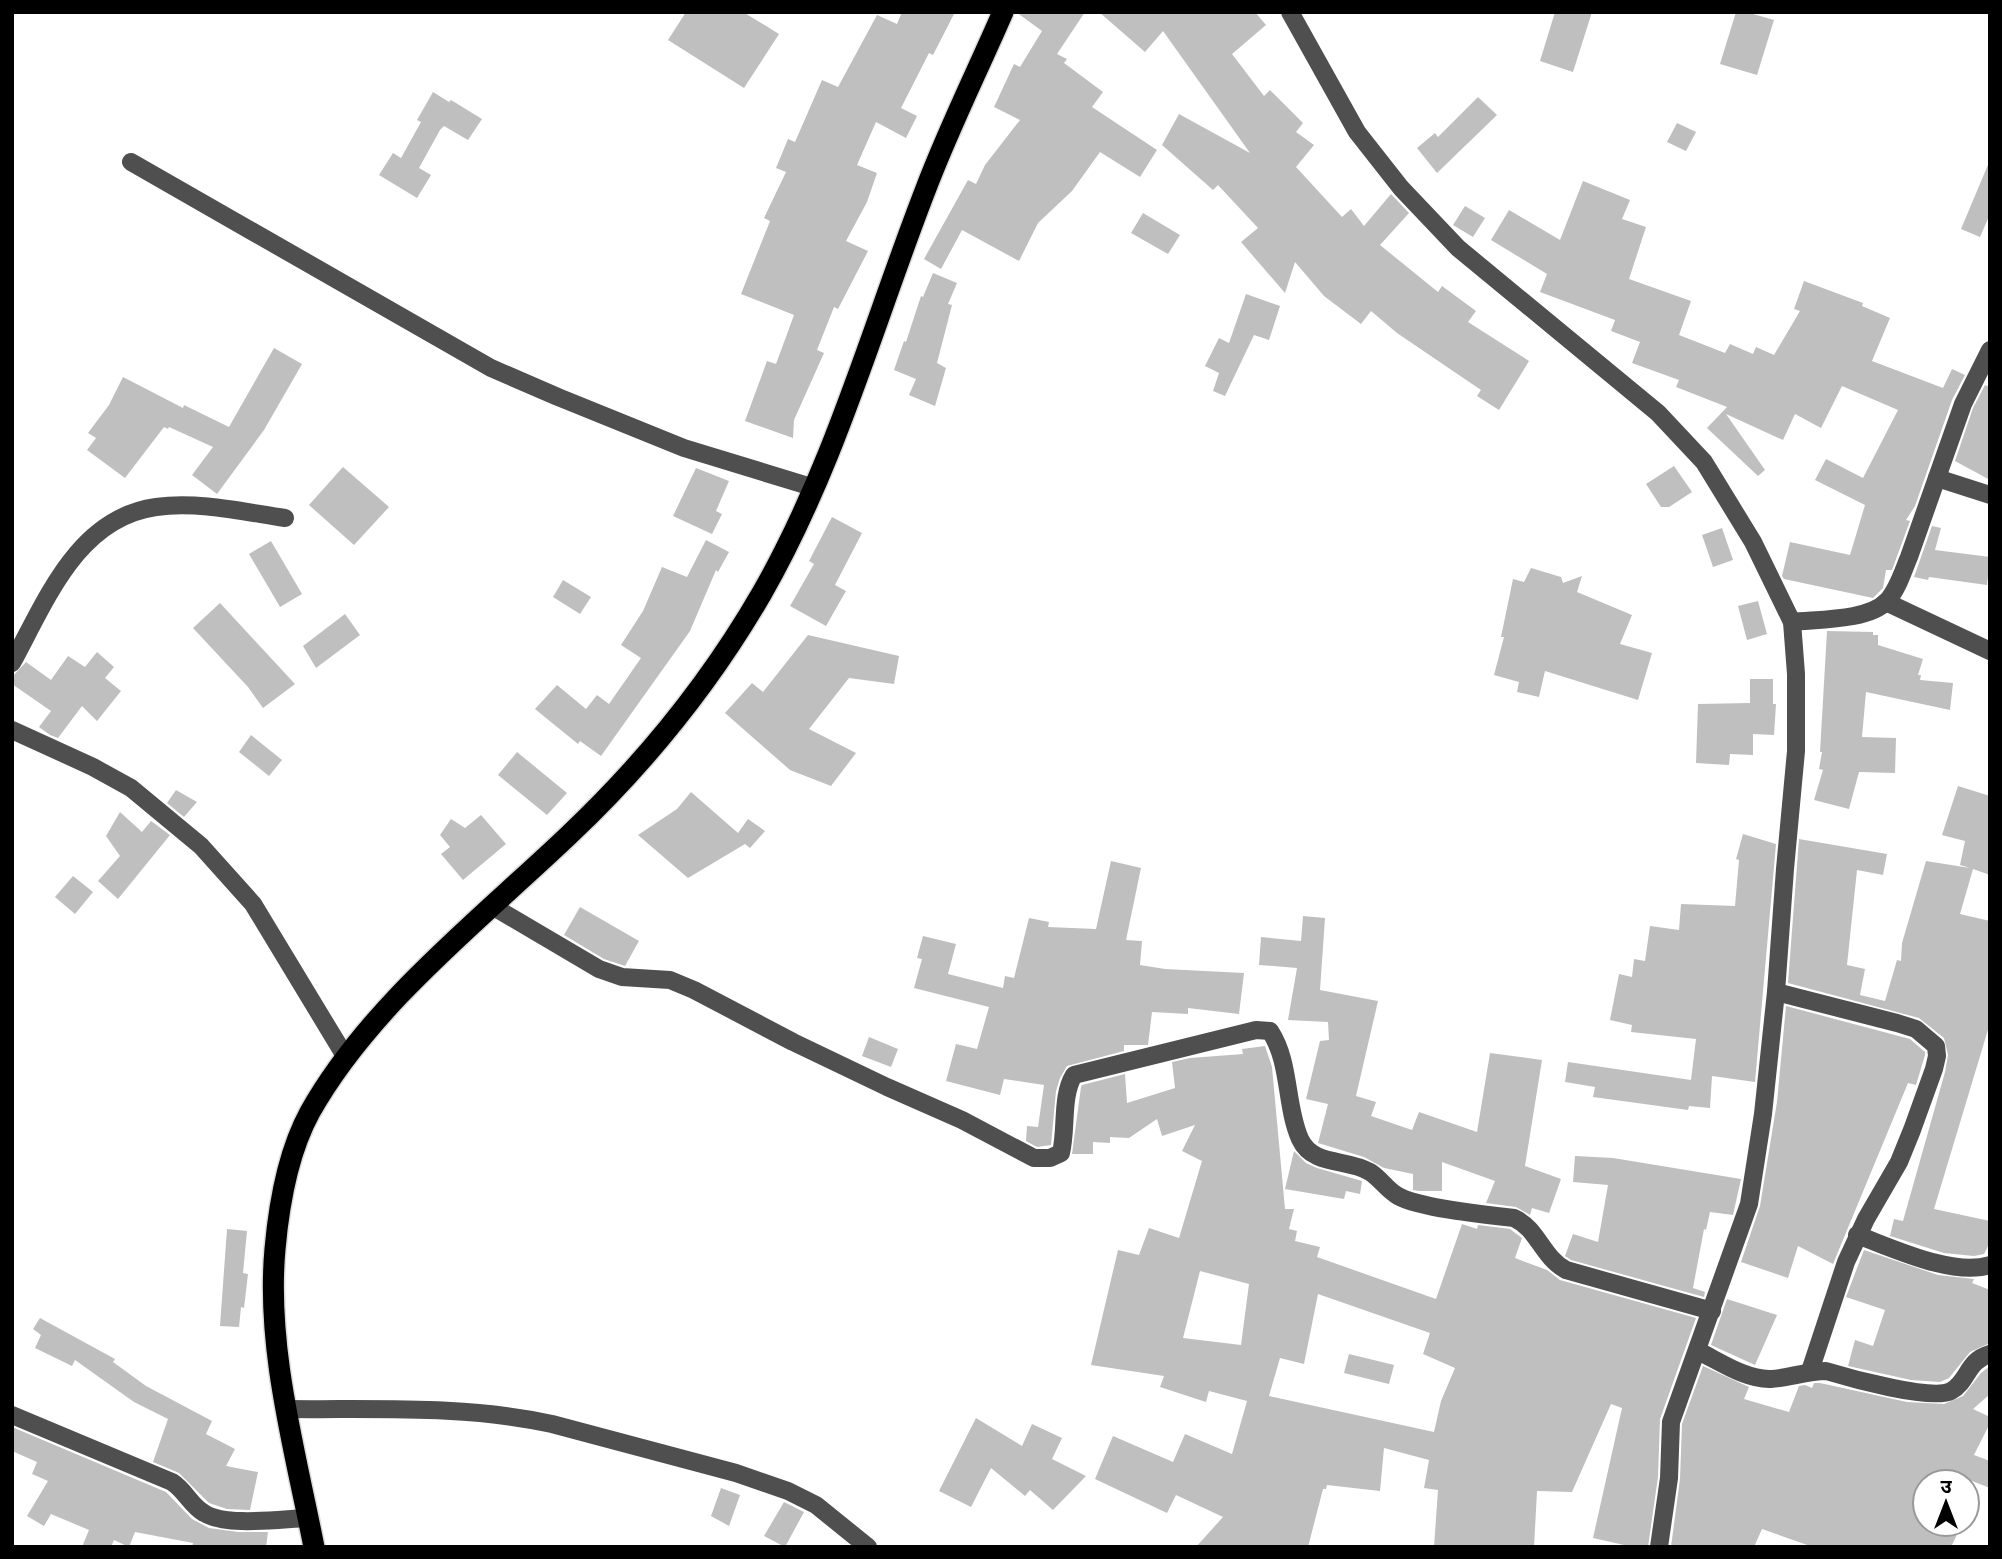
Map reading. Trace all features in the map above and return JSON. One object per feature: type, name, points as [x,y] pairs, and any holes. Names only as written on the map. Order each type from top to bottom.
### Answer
[{"type":"highway","points":[[314,1547],[274,1326],[275,1250],[286,1174],[308,1116],[345,1056],[411,984],[625,779],[703,687],[762,592],[815,488],[926,187],[1003,12]]},
{"type":"street","points":[[1290,12],[1357,132],[1401,188],[1458,248],[1658,413],[1704,462],[1753,542],[1792,622],[1796,674],[1796,751],[1763,1114],[1749,1204],[1671,1422],[1669,1478],[1659,1547]]},
{"type":"street","points":[[131,162],[491,368],[684,448],[815,488]]},
{"type":"street","points":[[1792,622],[1854,616],[1886,602],[1909,557],[1963,404],[1990,350]]},
{"type":"street","points":[[1937,478],[1990,495]]},
{"type":"street","points":[[12,663],[61,574],[86,541],[118,517],[156,507],[199,507],[285,517]]},
{"type":"street","points":[[1886,602],[1990,651]]},
{"type":"street","points":[[12,730],[93,767],[131,788],[201,846],[253,904],[345,1056]]},
{"type":"street","points":[[492,906],[599,969],[622,977],[670,980],[694,990],[793,1042],[962,1120],[1034,1157],[1050,1158],[1061,1153],[1065,1139],[1069,1084],[1074,1075],[1256,1030],[1270,1031],[1281,1054],[1299,1136],[1306,1149],[1320,1157],[1369,1171],[1401,1198],[1417,1203],[1514,1218],[1526,1223],[1553,1263],[1566,1270],[1712,1311]]},
{"type":"street","points":[[1776,992],[1916,1029],[1936,1046],[1937,1056],[1899,1162],[1857,1235],[1846,1262],[1810,1371]]},
{"type":"street","points":[[1857,1235],[1960,1268],[1972,1269],[1990,1265]]},
{"type":"street","points":[[1698,1350],[1754,1377],[1769,1379],[1810,1371],[1826,1371],[1913,1391],[1940,1394],[1959,1384],[1970,1366],[1980,1357],[1990,1354]]},
{"type":"street","points":[[287,1409],[467,1412],[527,1418],[736,1473],[788,1491],[816,1505],[868,1547]]},
{"type":"street","points":[[12,1415],[172,1482],[183,1489],[200,1512],[217,1520],[238,1522],[308,1518]]},
{"type":"building","points":[[686,12],[743,12],[779,34],[744,88],[668,40]]},
{"type":"building","points":[[902,12],[955,12],[933,55],[929,53],[901,108],[917,116],[906,138],[876,122],[857,165],[877,173],[867,202],[846,241],[868,251],[838,309],[834,307],[817,350],[824,353],[794,420],[793,438],[745,421],[767,361],[776,364],[794,315],[741,294],[770,221],[764,218],[786,172],[776,168],[788,139],[795,142],[822,80],[838,87],[877,15],[897,24]]},
{"type":"building","points":[[1016,12],[1085,12],[1057,54],[1067,59],[1064,63],[1103,92],[1092,107],[1157,150],[1140,177],[1100,152],[1072,191],[1038,223],[1019,261],[962,230],[941,269],[924,259],[968,180],[976,184],[985,165],[1020,120],[994,107],[1014,64],[1020,67],[1042,31]]},
{"type":"building","points":[[1099,12],[1255,12],[1266,25],[1232,54],[1264,96],[1270,90],[1303,123],[1296,132],[1314,145],[1296,167],[1342,217],[1351,209],[1364,226],[1391,194],[1409,213],[1380,245],[1438,292],[1442,286],[1476,311],[1468,322],[1529,361],[1499,410],[1477,396],[1481,390],[1397,333],[1371,311],[1361,324],[1324,296],[1295,262],[1285,293],[1241,242],[1258,228],[1218,185],[1213,190],[1162,145],[1179,114],[1250,153],[1163,31],[1145,52]]},
{"type":"building","points":[[1555,12],[1592,12],[1573,72],[1540,61]]},
{"type":"building","points":[[1736,12],[1774,20],[1757,75],[1720,64]]},
{"type":"building","points":[[433,92],[482,119],[468,140],[444,126],[440,130],[419,168],[431,175],[417,198],[379,175],[393,153],[401,158],[421,122],[417,120]]},
{"type":"building","points":[[1478,97],[1497,115],[1437,173],[1417,148],[1435,133],[1438,137]]},
{"type":"building","points":[[1677,123],[1696,132],[1686,151],[1667,142]]},
{"type":"building","points":[[1990,160],[1990,214],[1980,237],[1961,229]]},
{"type":"building","points":[[1583,181],[1630,200],[1622,219],[1646,227],[1629,279],[1691,301],[1679,335],[1725,353],[1730,344],[1753,354],[1756,347],[1774,355],[1800,311],[1794,309],[1804,281],[1863,303],[1862,306],[1890,318],[1872,361],[1943,388],[1952,369],[1965,375],[1952,400],[1915,506],[1906,520],[1910,521],[1892,570],[1886,570],[1883,588],[1873,598],[1784,579],[1782,576],[1790,542],[1850,555],[1865,505],[1815,480],[1826,459],[1863,478],[1898,410],[1842,386],[1821,428],[1795,414],[1783,440],[1726,414],[1765,470],[1758,476],[1707,428],[1727,407],[1676,387],[1679,380],[1632,363],[1640,342],[1611,331],[1615,320],[1540,292],[1547,274],[1491,240],[1509,210],[1560,240]]},
{"type":"building","points":[[1465,206],[1485,218],[1473,237],[1453,225]]},
{"type":"building","points":[[1143,213],[1180,235],[1168,254],[1131,233]]},
{"type":"building","points":[[933,273],[957,283],[948,304],[952,305],[937,363],[946,368],[935,406],[909,395],[916,379],[894,370],[921,296],[923,297]]},
{"type":"building","points":[[1246,294],[1280,306],[1269,340],[1254,335],[1225,396],[1213,391],[1219,373],[1205,366],[1219,338],[1229,343]]},
{"type":"building","points":[[274,348],[302,364],[264,430],[217,494],[192,475],[213,447],[169,427],[164,427],[125,478],[87,450],[96,438],[88,433],[109,405],[123,377],[183,408],[184,405],[229,427]]},
{"type":"building","points":[[1985,385],[1990,387],[1990,480],[1955,461],[1973,408]]},
{"type":"building","points":[[1674,466],[1692,492],[1669,507],[1661,507],[1646,484]]},
{"type":"building","points":[[343,467],[389,507],[354,545],[309,505]]},
{"type":"building","points":[[696,468],[729,481],[716,511],[722,514],[712,534],[673,516]]},
{"type":"building","points":[[832,517],[862,533],[835,585],[846,591],[826,626],[790,606],[814,564],[809,561]]},
{"type":"building","points":[[1932,526],[1941,528],[1935,550],[1990,557],[1987,585],[1914,577]]},
{"type":"building","points":[[1722,528],[1733,560],[1713,567],[1702,535]]},
{"type":"building","points":[[706,540],[729,552],[718,572],[716,570],[690,631],[601,756],[580,741],[578,744],[535,709],[557,685],[586,709],[597,695],[609,704],[641,658],[621,645],[643,611],[662,567],[687,577]]},
{"type":"building","points":[[271,541],[302,594],[280,607],[249,554]]},
{"type":"building","points":[[1531,568],[1561,577],[1563,583],[1582,576],[1577,592],[1632,615],[1620,644],[1652,653],[1638,700],[1545,671],[1539,697],[1517,692],[1519,682],[1494,675],[1504,637],[1501,637],[1513,579],[1524,582]]},
{"type":"building","points":[[563,580],[591,597],[580,614],[553,597]]},
{"type":"building","points":[[1758,601],[1767,634],[1747,640],[1738,606]]},
{"type":"building","points":[[220,603],[295,684],[263,708],[248,687],[193,628]]},
{"type":"building","points":[[345,614],[360,635],[316,668],[303,646]]},
{"type":"building","points":[[1827,631],[1873,632],[1873,635],[1878,635],[1878,645],[1923,659],[1918,675],[1921,675],[1920,680],[1953,683],[1950,710],[1866,692],[1862,737],[1896,738],[1895,773],[1859,772],[1849,809],[1814,800],[1823,770],[1819,769]]},
{"type":"building","points":[[808,635],[899,656],[894,684],[849,678],[809,729],[856,753],[831,786],[790,770],[725,713],[752,683],[763,692]]},
{"type":"building","points":[[97,652],[114,667],[105,678],[121,691],[97,721],[82,706],[58,738],[50,735],[39,727],[51,711],[12,684],[12,677],[26,662],[51,680],[68,656],[85,667]]},
{"type":"building","points":[[1750,679],[1773,679],[1773,704],[1776,704],[1774,735],[1753,734],[1753,755],[1730,754],[1729,765],[1696,763],[1698,704],[1750,703]]},
{"type":"building","points":[[251,735],[282,760],[269,776],[239,752]]},
{"type":"building","points":[[517,752],[567,793],[547,815],[498,775]]},
{"type":"building","points":[[1958,786],[1990,796],[1990,875],[1973,869],[1960,914],[1990,921],[1990,1023],[1934,1209],[1990,1221],[1990,1242],[1984,1254],[1974,1256],[1944,1253],[1890,1236],[1894,1219],[1903,1221],[1945,1072],[1948,1055],[1944,1038],[1919,1018],[1788,983],[1799,839],[1887,854],[1883,875],[1857,870],[1847,965],[1865,969],[1860,995],[1885,1001],[1897,960],[1901,961],[1902,943],[1926,861],[1970,868],[1960,865],[1965,841],[1942,835]]},
{"type":"building","points":[[176,790],[197,802],[184,817],[167,803]]},
{"type":"building","points":[[691,792],[738,833],[748,819],[765,831],[750,848],[745,844],[688,878],[638,835],[677,809]]},
{"type":"building","points":[[120,812],[142,832],[151,821],[170,835],[118,899],[98,881],[120,856],[106,836]]},
{"type":"building","points":[[481,815],[506,844],[463,880],[441,854],[450,847],[440,835],[451,819],[465,828]]},
{"type":"building","points":[[1743,834],[1776,844],[1755,1082],[1712,1076],[1710,1108],[1689,1106],[1688,1110],[1593,1097],[1595,1087],[1565,1082],[1568,1062],[1691,1080],[1696,1039],[1631,1032],[1632,1025],[1610,1020],[1619,974],[1632,977],[1634,959],[1645,961],[1650,926],[1679,930],[1681,904],[1735,906],[1739,860],[1736,859]]},
{"type":"building","points":[[1111,861],[1141,868],[1126,940],[1142,941],[1140,965],[1244,973],[1239,1014],[1188,1008],[1188,1014],[1152,1012],[1148,1045],[1124,1045],[1124,1051],[1067,1066],[1056,1091],[1051,1145],[1037,1147],[1026,1141],[1027,1126],[1038,1127],[1044,1085],[1004,1079],[1000,1095],[946,1081],[956,1044],[977,1049],[989,1007],[914,988],[922,959],[917,958],[923,936],[956,944],[948,974],[1003,988],[1005,976],[1014,978],[1029,918],[1049,922],[1048,927],[1096,929]]},
{"type":"building","points":[[73,876],[93,892],[75,914],[55,897]]},
{"type":"building","points":[[580,907],[639,941],[625,966],[604,959],[564,935]]},
{"type":"building","points":[[1303,916],[1325,918],[1320,990],[1378,1001],[1356,1096],[1376,1102],[1371,1116],[1412,1130],[1419,1112],[1477,1132],[1490,1053],[1542,1060],[1525,1166],[1561,1179],[1549,1213],[1532,1208],[1530,1215],[1516,1207],[1486,1203],[1495,1181],[1442,1162],[1442,1191],[1419,1191],[1413,1190],[1413,1174],[1384,1168],[1364,1157],[1318,1143],[1328,1104],[1306,1099],[1320,1041],[1329,1040],[1328,1022],[1288,1020],[1297,968],[1259,965],[1261,937],[1301,941]]},
{"type":"building","points":[[1786,1006],[1910,1039],[1925,1052],[1916,1085],[1908,1083],[1833,1264],[1798,1246],[1788,1278],[1741,1262],[1760,1206],[1777,1102]]},
{"type":"building","points":[[869,1037],[898,1049],[891,1067],[862,1056]]},
{"type":"building","points":[[1265,1046],[1272,1067],[1285,1209],[1294,1209],[1289,1229],[1297,1231],[1295,1241],[1320,1247],[1317,1257],[1436,1299],[1462,1224],[1477,1229],[1478,1225],[1510,1229],[1522,1238],[1515,1258],[1547,1270],[1560,1280],[1696,1318],[1660,1419],[1658,1477],[1648,1547],[1633,1547],[1593,1538],[1622,1408],[1611,1404],[1572,1492],[1537,1491],[1534,1547],[1434,1547],[1438,1490],[1424,1488],[1429,1460],[1384,1448],[1380,1491],[1327,1485],[1326,1489],[1323,1489],[1308,1547],[1196,1547],[1223,1517],[1176,1495],[1167,1513],[1095,1479],[1113,1436],[1173,1462],[1185,1434],[1232,1454],[1247,1401],[1209,1391],[1206,1402],[1160,1387],[1164,1376],[1091,1365],[1118,1250],[1139,1255],[1149,1228],[1179,1238],[1202,1161],[1182,1151],[1195,1125],[1162,1136],[1157,1119],[1129,1138],[1110,1137],[1110,1143],[1093,1142],[1093,1154],[1072,1154],[1081,1087],[1125,1074],[1127,1103],[1175,1088],[1172,1062],[1243,1054],[1242,1049]],"holes":[[[1200,1271],[1249,1284],[1241,1345],[1183,1338]],[[1318,1294],[1430,1333],[1423,1354],[1455,1368],[1441,1401],[1434,1432],[1269,1396],[1280,1358],[1304,1364]]]},
{"type":"building","points":[[1294,1151],[1306,1163],[1317,1168],[1362,1181],[1360,1194],[1346,1191],[1344,1199],[1285,1189]]},
{"type":"building","points":[[1575,1156],[1613,1158],[1741,1179],[1733,1215],[1710,1212],[1706,1230],[1704,1229],[1693,1288],[1705,1292],[1704,1297],[1571,1260],[1565,1256],[1573,1234],[1598,1242],[1608,1185],[1573,1182]]},
{"type":"building","points":[[227,1229],[247,1231],[243,1273],[248,1274],[239,1327],[220,1326]]},
{"type":"building","points":[[1864,1250],[1938,1275],[1974,1279],[1972,1283],[1990,1290],[1990,1343],[1970,1352],[1949,1378],[1940,1382],[1911,1380],[1848,1366],[1855,1340],[1873,1346],[1885,1310],[1846,1297]]},
{"type":"building","points":[[1727,1299],[1777,1315],[1755,1365],[1711,1345]]},
{"type":"building","points":[[40,1318],[115,1359],[113,1362],[146,1386],[212,1421],[206,1434],[235,1449],[226,1466],[258,1472],[250,1510],[227,1509],[209,1503],[179,1473],[153,1462],[168,1419],[134,1402],[75,1360],[72,1366],[35,1348],[41,1335],[33,1329]]},
{"type":"building","points":[[1349,1354],[1394,1365],[1389,1384],[1344,1373]]},
{"type":"building","points":[[1703,1366],[1749,1387],[1744,1399],[1789,1412],[1799,1386],[1812,1388],[1814,1383],[1907,1402],[1944,1404],[1963,1396],[1990,1366],[1990,1394],[1973,1409],[1990,1417],[1990,1423],[1974,1455],[1990,1461],[1990,1488],[1981,1485],[1981,1468],[1911,1468],[1911,1538],[1955,1538],[1951,1547],[1813,1547],[1762,1529],[1754,1547],[1671,1547],[1680,1479],[1682,1424]]},
{"type":"building","points":[[976,1418],[1022,1446],[1032,1424],[1062,1438],[1052,1459],[1086,1476],[1053,1510],[1030,1490],[1025,1496],[991,1468],[971,1507],[939,1491]]},
{"type":"building","points":[[12,1427],[166,1492],[192,1519],[209,1528],[268,1532],[266,1547],[192,1547],[193,1543],[135,1532],[129,1547],[114,1540],[111,1547],[82,1547],[89,1530],[51,1514],[44,1526],[27,1516],[48,1481],[32,1474],[37,1462],[12,1451]]},
{"type":"building","points":[[721,1488],[740,1495],[729,1526],[711,1516]]},
{"type":"building","points":[[784,1502],[804,1512],[785,1547],[764,1536]]}]
